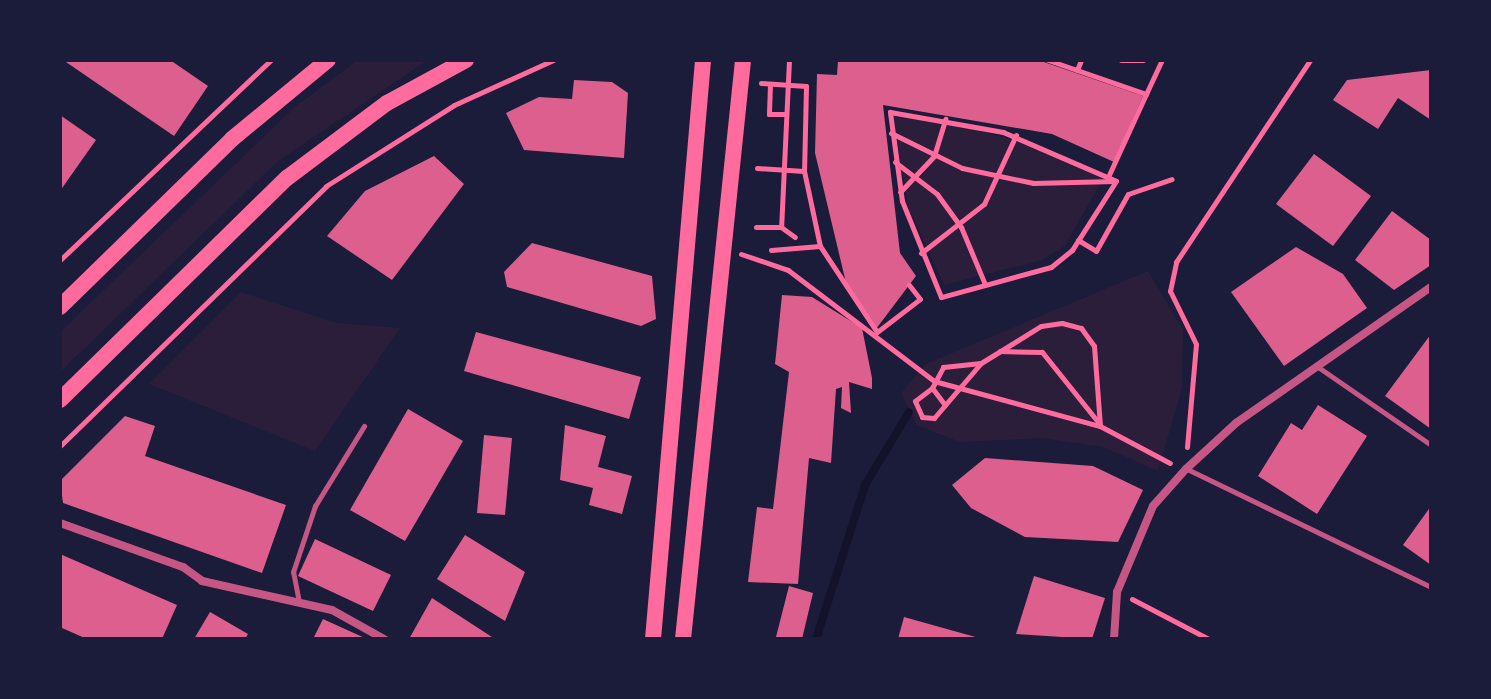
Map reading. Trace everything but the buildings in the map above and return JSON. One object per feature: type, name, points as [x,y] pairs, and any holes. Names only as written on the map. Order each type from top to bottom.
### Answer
[{"type":"main road","points":[[60,307],[232,139],[328,60]]},
{"type":"main road","points":[[60,400],[287,178],[387,103],[466,60]]},
{"type":"main road","points":[[653,639],[685,337],[703,60]]},
{"type":"main road","points":[[683,639],[743,60]]},
{"type":"street","points":[[1114,639],[1117,592],[1153,506],[1186,469],[1236,423],[1431,287]]},
{"type":"street","points":[[60,523],[183,567],[202,581],[332,610],[384,639]]},
{"type":"lane","points":[[1318,367],[1431,445]]},
{"type":"lane","points":[[299,602],[293,572],[315,506],[364,426]]},
{"type":"lane","points":[[1186,469],[1431,587]]},
{"type":"path","points":[[60,260],[271,60]]},
{"type":"path","points":[[60,446],[326,186],[454,105],[553,60]]},
{"type":"path","points":[[781,227],[789,60]]},
{"type":"path","points":[[1048,60],[1146,94]]},
{"type":"path","points":[[1077,70],[1081,60]]},
{"type":"path","points":[[1121,60],[1143,60]]},
{"type":"path","points":[[1108,177],[1162,60]]},
{"type":"path","points":[[739,254],[788,270],[934,381],[959,391],[1100,426],[1186,469],[1196,344],[1170,291],[1176,262],[1310,60]]},
{"type":"path","points":[[760,83],[806,86],[804,171],[820,246],[877,332],[920,299],[909,285]]},
{"type":"path","points":[[770,84],[769,114],[785,114]]},
{"type":"path","points":[[805,109],[816,109]]},
{"type":"path","points":[[887,112],[945,119],[1016,135],[1116,181],[1078,240],[1051,267],[941,297],[921,253],[900,192],[887,112]]},
{"type":"path","points":[[900,192],[920,178],[934,156],[945,119]]},
{"type":"path","points":[[891,133],[934,156],[1033,183],[1116,181]]},
{"type":"path","points":[[921,253],[961,227],[1001,176],[1016,135]]},
{"type":"path","points":[[894,161],[920,178],[961,227],[984,283]]},
{"type":"path","points":[[757,168],[804,171]]},
{"type":"path","points":[[1078,240],[1096,251],[1128,194],[1172,179]]},
{"type":"path","points":[[756,227],[781,227],[795,237]]},
{"type":"path","points":[[771,250],[820,246]]},
{"type":"path","points":[[981,363],[943,367],[932,388],[916,396],[918,413],[934,418],[981,363],[1041,326],[1081,328],[1094,346],[1100,426]]},
{"type":"path","points":[[999,351],[1042,352],[1100,426]]},
{"type":"path","points":[[932,388],[945,405]]},
{"type":"path","points":[[1117,592],[1209,639]]},
{"type":"shaded area","points":[[358,60],[428,60],[278,161],[60,372],[60,332],[296,106]]},
{"type":"shaded area","points":[[893,117],[955,124],[1030,145],[1103,179],[1065,246],[1042,260],[944,285],[908,206]]},
{"type":"shaded area","points":[[1148,271],[1183,330],[1182,388],[1158,471],[1103,447],[1042,438],[960,442],[917,425],[901,393],[926,364]]},
{"type":"shaded area","points":[[241,292],[337,323],[400,328],[315,451],[149,384]]},
{"type":"waterway","points":[[816,639],[865,485],[909,412]]}]
